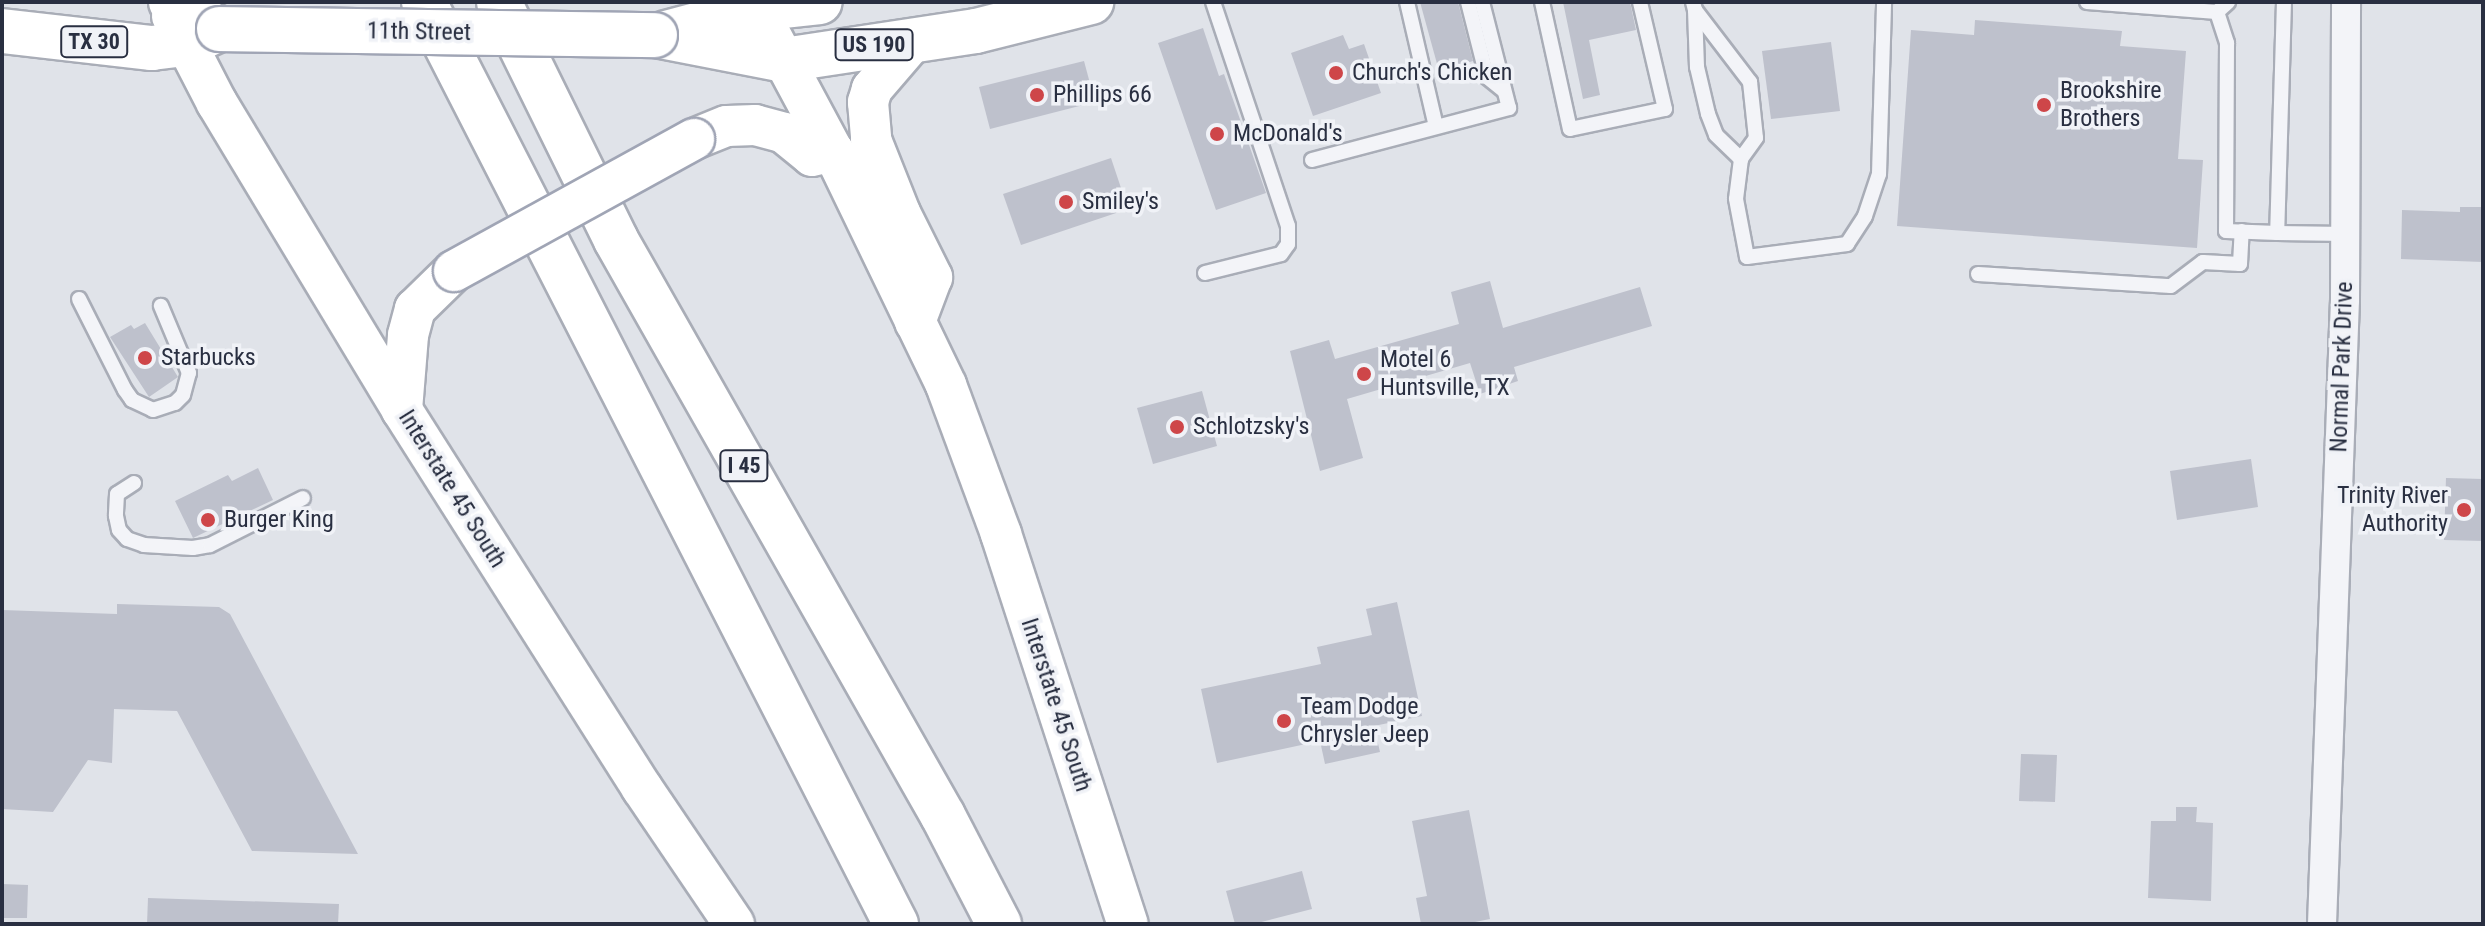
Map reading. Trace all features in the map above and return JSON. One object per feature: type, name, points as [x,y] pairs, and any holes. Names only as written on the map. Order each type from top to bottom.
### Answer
[{"type":"main road","name":"Interstate 45 South","points":[[164,2],[203,37],[217,103],[402,410],[642,788],[734,924]]},
{"type":"main road","points":[[171,2],[203,37]]},
{"type":"main road","points":[[424,2],[896,924]]},
{"type":"main road","name":"I 45","points":[[499,2],[616,240],[1001,924]]},
{"type":"main road","name":"11th Street","points":[[655,35],[755,6],[820,2]]},
{"type":"main road","name":"11th Street","points":[[203,37],[655,35],[784,60],[976,31],[1039,9],[1091,2]]},
{"type":"main road","name":"Interstate 45 South","points":[[755,6],[833,151],[946,385],[1001,534],[1128,924]]},
{"type":"main road","name":"TX 30","points":[[2,31],[152,48],[203,37]]},
{"type":"main road","points":[[914,40],[872,89],[868,102],[871,140],[900,213],[932,277],[915,322]]},
{"type":"main road","points":[[402,410],[408,335],[415,309],[454,271],[694,139],[727,126],[755,125],[784,133],[812,156],[833,151]]},
{"type":"street","name":"Normal Park Drive","points":[[2322,924],[2346,234],[2346,2]]},
{"type":"lane","points":[[1205,273],[1281,254],[1288,244],[1288,226],[1213,2]]},
{"type":"lane","points":[[1407,2],[1436,127]]},
{"type":"lane","points":[[1468,2],[1487,77],[1504,91]]},
{"type":"lane","points":[[1312,160],[1509,108],[1482,2]]},
{"type":"lane","points":[[1542,2],[1570,129],[1665,109],[1640,2]]},
{"type":"lane","points":[[1694,6],[1750,82],[1756,138],[1741,159],[1736,199],[1747,257],[1847,244],[1865,216],[1879,174],[1884,2]]},
{"type":"lane","points":[[2087,2],[2222,7],[2227,43],[2226,231],[2346,234]]},
{"type":"lane","points":[[2277,233],[2284,2]]},
{"type":"lane","points":[[1694,6],[1697,67],[1708,114],[1716,135],[1741,159]]},
{"type":"lane","points":[[1978,274],[2171,286],[2203,262],[2240,264],[2242,231]]},
{"type":"lane","points":[[79,299],[125,390],[132,400],[153,410],[175,403],[188,384],[186,361],[161,306]]},
{"type":"lane","points":[[134,483],[117,494],[116,516],[119,530],[127,539],[144,545],[193,548],[210,545],[303,498]]},
{"type":"building","points":[[1420,2],[1458,2],[1473,61],[1439,71]]},
{"type":"building","points":[[1563,2],[1630,2],[1636,30],[1589,40],[1600,95],[1583,99]]},
{"type":"building","name":"Brookshire Brothers","points":[[1975,20],[2122,31],[2120,46],[2186,51],[2178,159],[2203,160],[2197,248],[1897,226],[1911,30],[1974,35]]},
{"type":"building","name":"McDonald's","points":[[1203,28],[1219,76],[1224,74],[1266,193],[1216,210],[1158,43]]},
{"type":"building","name":"Church's Chicken","points":[[1343,35],[1349,49],[1364,44],[1381,93],[1313,116],[1291,53]]},
{"type":"building","points":[[1831,42],[1840,111],[1771,119],[1762,51]]},
{"type":"building","name":"Phillips 66","points":[[1084,61],[1095,102],[990,129],[979,87]]},
{"type":"building","name":"Smiley's","points":[[1111,158],[1128,209],[1021,245],[1003,194]]},
{"type":"building","points":[[2460,207],[2483,207],[2483,262],[2401,259],[2402,210],[2460,212]]},
{"type":"building","name":"Motel 6 Huntsville, TX","points":[[1490,281],[1503,328],[1640,287],[1652,326],[1514,367],[1518,381],[1480,394],[1470,363],[1347,399],[1363,458],[1320,471],[1290,351],[1329,340],[1335,359],[1459,324],[1451,292]]},
{"type":"building","name":"Starbucks","points":[[145,323],[178,377],[149,397],[110,337],[131,325],[134,329]]},
{"type":"building","name":"Schlotzsky's","points":[[1202,391],[1217,446],[1153,464],[1137,408]]},
{"type":"building","points":[[2251,459],[2258,507],[2177,520],[2170,471]]},
{"type":"building","name":"Burger King","points":[[258,468],[273,500],[193,538],[175,501],[228,475],[232,481]]},
{"type":"building","name":"Trinity River Authority","points":[[2446,478],[2483,479],[2483,541],[2444,540]]},
{"type":"building","points":[[1397,602],[1422,716],[1374,726],[1380,752],[1325,764],[1320,741],[1217,763],[1201,689],[1321,664],[1317,647],[1372,635],[1366,609]]},
{"type":"building","points":[[117,604],[219,607],[230,614],[358,854],[252,851],[177,711],[114,709],[112,763],[88,760],[53,812],[2,809],[2,610],[117,614]]},
{"type":"building","points":[[2021,754],[2057,755],[2055,802],[2019,801]]},
{"type":"building","points":[[2176,807],[2197,807],[2196,822],[2213,823],[2211,901],[2148,898],[2151,821],[2176,821]]},
{"type":"building","points":[[1469,810],[1490,919],[1465,924],[1421,924],[1416,898],[1427,896],[1412,821]]},
{"type":"building","points":[[1302,871],[1312,909],[1254,924],[1235,924],[1226,891]]},
{"type":"building","points":[[2,884],[28,885],[27,918],[2,918]]},
{"type":"building","points":[[148,898],[339,904],[338,924],[147,924]]},
{"type":"place","name":"Church's Chicken","points":[[1336,73]]},
{"type":"place","name":"Phillips 66","points":[[1037,95]]},
{"type":"place","name":"Brookshire Brothers","points":[[2044,105]]},
{"type":"place","name":"McDonald's","points":[[1217,134]]},
{"type":"place","name":"Smiley's","points":[[1066,202]]},
{"type":"place","name":"Starbucks","points":[[145,358]]},
{"type":"place","name":"Motel 6 Huntsville, TX","points":[[1364,374]]},
{"type":"place","name":"Schlotzsky's","points":[[1177,427]]},
{"type":"place","name":"Trinity River Authority","points":[[2464,510]]},
{"type":"place","name":"Burger King","points":[[208,520]]},
{"type":"place","name":"Team Dodge Chrysler Jeep","points":[[1284,721]]}]
